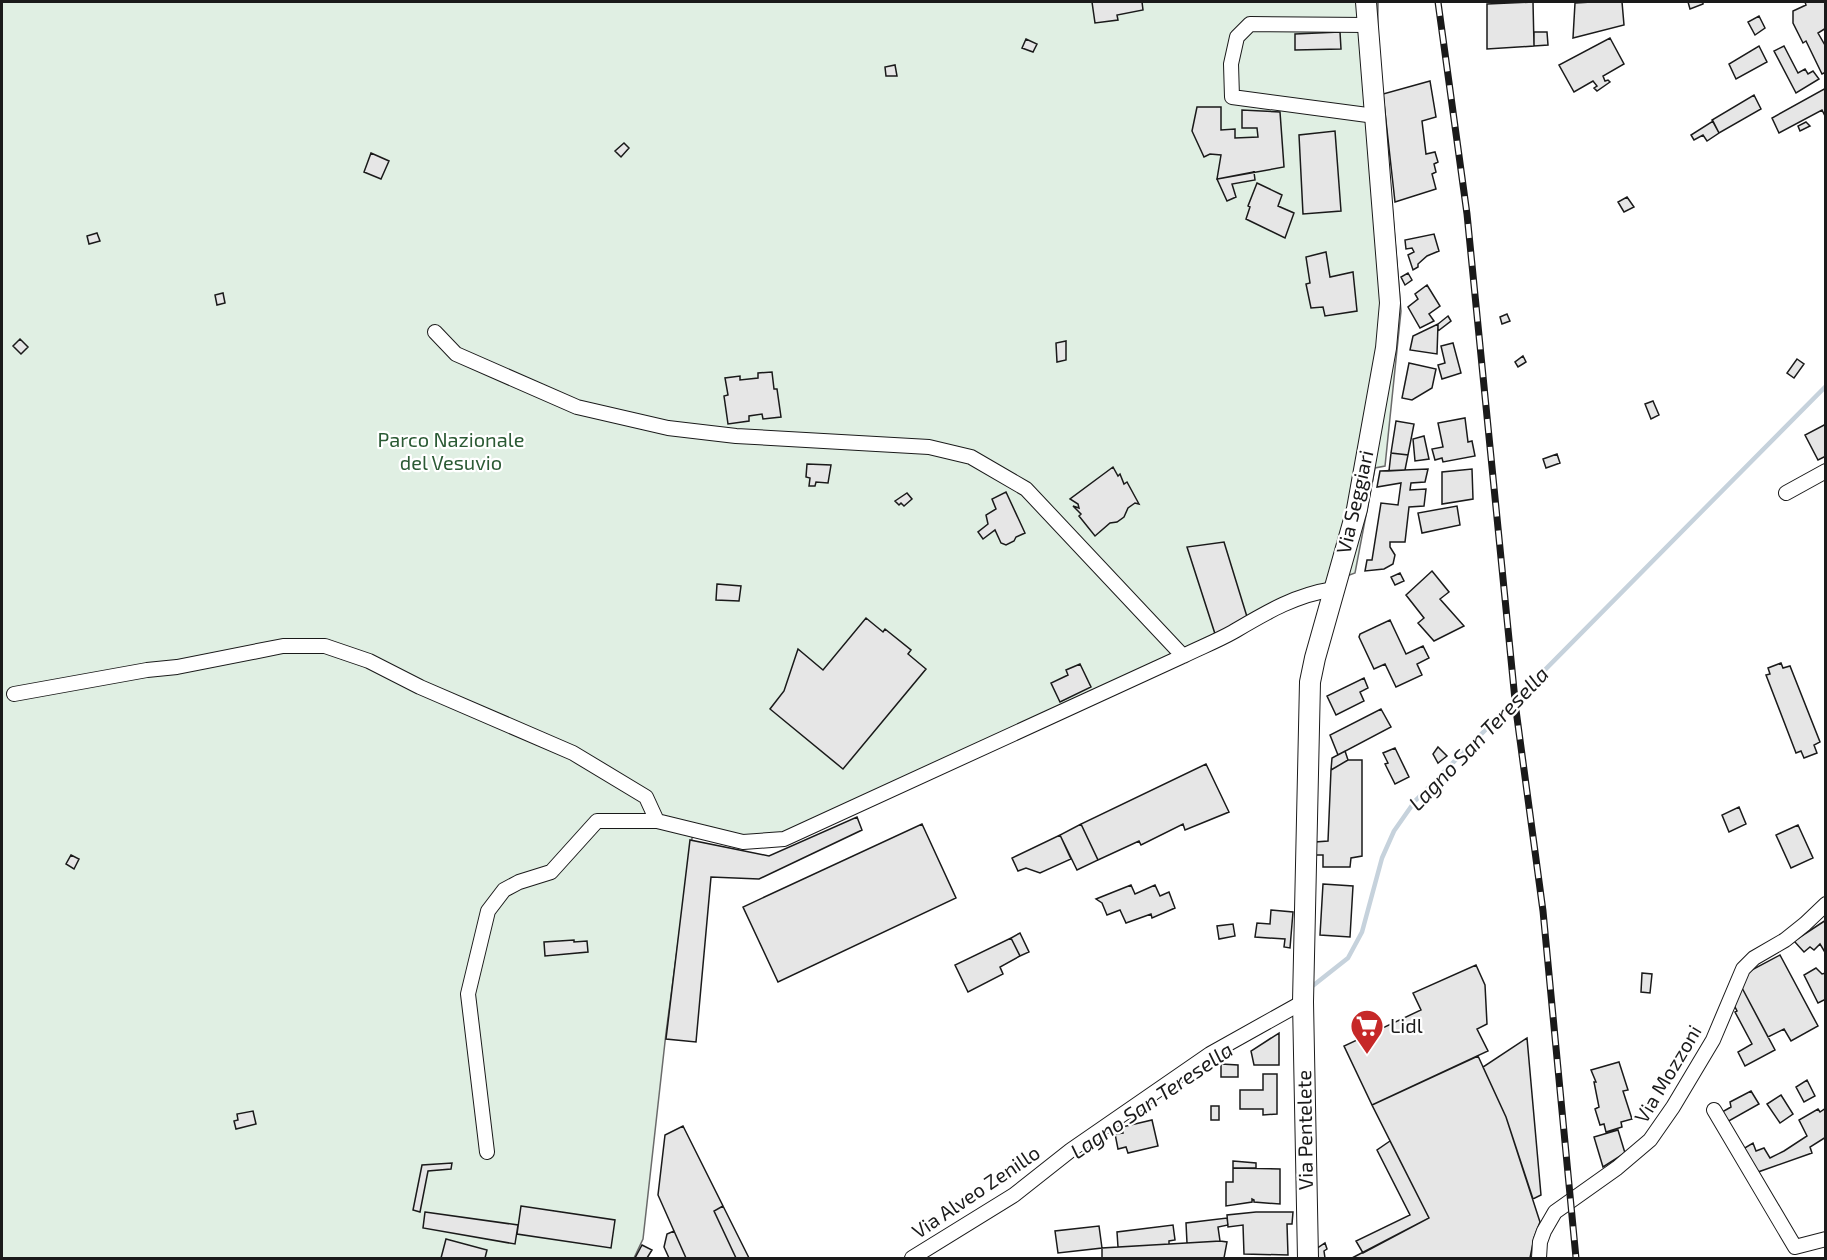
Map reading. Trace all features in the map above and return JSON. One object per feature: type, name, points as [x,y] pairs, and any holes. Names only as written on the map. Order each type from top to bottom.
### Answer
[{"type":"main road","name":"Via Seggiari","points":[[1303,1002],[1310,682],[1357,509],[1386,348],[1390,303],[1366,2]]},
{"type":"main road","name":"Via Pentelete","points":[[1303,1002],[1308,1258]]},
{"type":"street","points":[[1367,25],[1250,24],[1237,37],[1231,64],[1232,97],[1375,116]]},
{"type":"street","points":[[435,332],[456,354],[588,410],[668,428],[736,436],[929,447],[971,457],[1026,489],[1183,656]]},
{"type":"street","points":[[1786,493],[1826,471]]},
{"type":"street","points":[[488,1152],[468,994],[489,911],[504,890],[519,882],[551,872],[597,821],[657,821],[743,842],[784,839],[1183,656],[1231,633],[1270,609],[1312,592],[1334,589]]},
{"type":"street","points":[[14,694],[147,670],[177,667],[283,646],[325,646],[369,661],[420,687],[573,753],[646,797],[657,821]]},
{"type":"street","name":"Via Mozzoni","points":[[1539,1258],[1540,1242],[1555,1212],[1617,1168],[1650,1140],[1673,1107],[1713,1040],[1743,969],[1754,958],[1785,940],[1826,904]]},
{"type":"street","name":"Via Alveo Zenillo","points":[[912,1258],[1014,1195],[1071,1150],[1210,1054],[1303,1002]]},
{"type":"street","points":[[1714,1110],[1796,1247],[1826,1239]]},
{"type":"green space","name":"Parco Nazionale del Vesuvio","points":[[2,2],[1378,2],[1377,94],[1392,205],[1401,311],[1385,466],[1375,468],[1355,573],[1290,597],[1178,657],[766,846],[693,831],[666,1033],[643,1239],[634,1258],[2,1258]]},
{"type":"building","points":[[1092,2],[1142,2],[1143,10],[1117,15],[1118,20],[1095,23]]},
{"type":"building","points":[[1533,2],[1534,46],[1487,49],[1487,4]]},
{"type":"building","points":[[1622,2],[1624,25],[1573,38],[1575,3]]},
{"type":"building","points":[[1688,2],[1703,2],[1703,4],[1690,9]]},
{"type":"building","points":[[1805,2],[1826,2],[1826,28],[1818,33],[1826,47],[1826,72],[1822,74],[1806,41],[1803,43],[1793,23],[1793,11],[1806,5]]},
{"type":"building","points":[[1759,16],[1765,28],[1755,35],[1748,22]]},
{"type":"building","points":[[1340,32],[1341,49],[1295,50],[1295,34]]},
{"type":"building","points":[[1534,32],[1547,32],[1548,45],[1534,46]]},
{"type":"building","points":[[1610,38],[1624,64],[1603,76],[1605,81],[1610,82],[1597,91],[1594,88],[1597,86],[1593,81],[1574,92],[1559,65]]},
{"type":"building","points":[[1026,39],[1037,44],[1033,52],[1022,48]]},
{"type":"building","points":[[1759,46],[1767,62],[1736,79],[1729,64]]},
{"type":"building","points":[[1784,46],[1798,73],[1805,69],[1808,74],[1813,71],[1819,79],[1796,93],[1774,51]]},
{"type":"building","points":[[895,65],[897,76],[886,76],[885,67]]},
{"type":"building","points":[[1430,81],[1436,117],[1422,121],[1426,154],[1435,152],[1438,162],[1434,164],[1436,172],[1432,174],[1436,189],[1395,202],[1383,94]]},
{"type":"building","points":[[1826,88],[1826,118],[1822,110],[1779,133],[1772,118]]},
{"type":"building","points":[[1754,95],[1761,109],[1719,133],[1712,120]]},
{"type":"building","points":[[1197,107],[1221,107],[1221,130],[1235,129],[1235,138],[1258,137],[1257,128],[1242,128],[1242,110],[1280,112],[1284,167],[1217,179],[1221,155],[1210,154],[1204,157],[1192,131]]},
{"type":"building","points":[[1713,121],[1719,133],[1707,141],[1703,135],[1694,140],[1691,135]]},
{"type":"building","points":[[1806,122],[1810,126],[1800,131],[1798,126]]},
{"type":"building","points":[[1335,131],[1341,211],[1303,214],[1299,135]]},
{"type":"building","points":[[624,143],[629,148],[621,157],[615,151]]},
{"type":"building","points":[[371,153],[389,161],[381,179],[364,172]]},
{"type":"building","points":[[1254,172],[1255,180],[1232,184],[1236,197],[1227,201],[1217,179]]},
{"type":"building","points":[[1257,183],[1282,195],[1278,206],[1294,213],[1285,238],[1246,219],[1250,207],[1248,206]]},
{"type":"building","points":[[1627,197],[1634,207],[1624,212],[1618,202]]},
{"type":"building","points":[[97,233],[100,241],[89,244],[87,236]]},
{"type":"building","points":[[1434,234],[1439,251],[1427,256],[1413,270],[1408,255],[1414,252],[1412,248],[1406,249],[1405,240]]},
{"type":"building","points":[[1326,252],[1330,277],[1353,272],[1357,311],[1325,316],[1323,307],[1311,308],[1306,284],[1310,283],[1306,257]]},
{"type":"building","points":[[1408,273],[1412,280],[1405,285],[1401,277]]},
{"type":"building","points":[[1427,285],[1440,306],[1429,314],[1434,321],[1420,328],[1408,307],[1418,299],[1415,294]]},
{"type":"building","points":[[223,293],[225,303],[217,305],[215,295]]},
{"type":"building","points":[[1507,314],[1510,321],[1502,324],[1500,317]]},
{"type":"building","points":[[1448,316],[1451,321],[1438,331],[1438,324]]},
{"type":"building","points":[[1438,324],[1437,354],[1410,350],[1413,336]]},
{"type":"building","points":[[20,339],[28,347],[21,354],[13,346]]},
{"type":"building","points":[[1066,341],[1066,360],[1057,362],[1056,343]]},
{"type":"building","points":[[1453,343],[1461,373],[1442,379],[1438,365],[1445,363],[1441,346]]},
{"type":"building","points":[[1523,356],[1526,362],[1518,367],[1515,362]]},
{"type":"building","points":[[1797,359],[1804,364],[1794,378],[1787,373]]},
{"type":"building","points":[[1409,363],[1436,369],[1432,388],[1412,400],[1402,398]]},
{"type":"building","points":[[772,372],[781,417],[763,419],[762,414],[749,416],[749,421],[728,424],[724,396],[728,395],[725,378],[740,376],[740,380],[758,378],[758,373]]},
{"type":"building","points":[[1653,401],[1659,415],[1651,419],[1645,404]]},
{"type":"building","points":[[1465,418],[1468,442],[1472,441],[1475,456],[1443,462],[1442,458],[1435,460],[1432,449],[1443,447],[1438,423]]},
{"type":"building","points":[[1396,421],[1414,424],[1408,455],[1391,453]]},
{"type":"building","points":[[1826,424],[1826,456],[1818,460],[1805,435]]},
{"type":"building","points":[[1424,436],[1429,459],[1415,461],[1413,439]]},
{"type":"building","points":[[1391,453],[1408,455],[1405,470],[1389,471]]},
{"type":"building","points":[[1557,454],[1560,463],[1546,468],[1543,459]]},
{"type":"building","points":[[807,464],[831,465],[828,483],[816,482],[815,486],[809,486],[810,478],[806,477]]},
{"type":"building","points":[[1113,467],[1118,476],[1120,474],[1124,484],[1127,482],[1139,504],[1135,503],[1128,508],[1124,517],[1117,522],[1110,523],[1095,536],[1073,506],[1079,508],[1078,504],[1070,499]]},
{"type":"building","points":[[1428,469],[1425,482],[1411,483],[1410,490],[1426,489],[1424,506],[1409,507],[1405,542],[1390,542],[1395,555],[1393,564],[1384,569],[1365,571],[1367,560],[1372,560],[1381,503],[1398,505],[1401,483],[1377,487],[1380,471]]},
{"type":"building","points":[[1472,469],[1473,499],[1442,504],[1442,472]]},
{"type":"building","points":[[1006,492],[1025,533],[1006,545],[1001,543],[995,530],[983,539],[978,532],[988,524],[986,515],[996,509],[992,499]]},
{"type":"building","points":[[907,493],[912,499],[904,506],[895,501]]},
{"type":"building","points":[[1457,506],[1460,525],[1422,533],[1418,513]]},
{"type":"building","points":[[1224,542],[1248,620],[1217,640],[1187,547]]},
{"type":"building","points":[[1432,571],[1449,592],[1440,599],[1464,626],[1434,641],[1418,623],[1424,618],[1406,595]]},
{"type":"building","points":[[1400,573],[1404,581],[1395,585],[1391,577]]},
{"type":"building","points":[[717,584],[741,586],[739,601],[716,600]]},
{"type":"building","points":[[866,618],[883,632],[885,629],[911,650],[908,654],[926,669],[843,769],[770,709],[784,691],[798,649],[823,670]]},
{"type":"building","points":[[1390,620],[1406,654],[1423,646],[1429,658],[1417,664],[1422,675],[1396,687],[1385,664],[1374,669],[1359,637],[1360,634]]},
{"type":"building","points":[[1781,663],[1783,668],[1790,666],[1820,742],[1814,745],[1817,753],[1804,758],[1801,751],[1796,753],[1766,675],[1770,674],[1768,668]]},
{"type":"building","points":[[1080,664],[1091,687],[1060,702],[1051,683],[1068,675],[1066,670]]},
{"type":"building","points":[[1364,678],[1368,688],[1360,692],[1364,701],[1336,715],[1327,696]]},
{"type":"building","points":[[1381,709],[1391,727],[1338,755],[1330,735]]},
{"type":"building","points":[[1438,747],[1447,756],[1438,763],[1433,754]]},
{"type":"building","points":[[1395,748],[1409,777],[1395,784],[1385,764],[1388,763],[1383,753]]},
{"type":"building","points":[[1345,751],[1348,760],[1331,770],[1332,758]]},
{"type":"building","points":[[1348,760],[1362,760],[1362,856],[1351,858],[1350,867],[1323,867],[1323,855],[1314,855],[1315,842],[1328,841],[1331,770]]},
{"type":"building","points":[[1206,764],[1229,812],[1185,830],[1183,824],[1141,845],[1139,841],[1098,860],[1081,824]]},
{"type":"building","points":[[1739,807],[1746,824],[1729,832],[1722,815]]},
{"type":"building","points":[[857,817],[862,830],[759,879],[711,877],[696,1042],[666,1039],[690,840],[769,856]]},
{"type":"building","points":[[922,824],[956,898],[778,982],[743,907]]},
{"type":"building","points":[[1081,824],[1098,860],[1077,870],[1060,835]]},
{"type":"building","points":[[1798,825],[1813,858],[1791,868],[1776,835]]},
{"type":"building","points":[[1060,835],[1071,859],[1040,873],[1026,868],[1018,871],[1012,858]]},
{"type":"building","points":[[71,855],[79,859],[74,869],[66,864]]},
{"type":"building","points":[[1323,884],[1353,886],[1350,937],[1320,935]]},
{"type":"building","points":[[1131,885],[1135,894],[1155,885],[1160,896],[1169,892],[1175,908],[1152,918],[1151,914],[1126,923],[1120,910],[1107,915],[1102,903],[1096,899]]},
{"type":"building","points":[[1271,910],[1293,912],[1290,948],[1284,947],[1285,939],[1255,937],[1257,923],[1270,924]]},
{"type":"building","points":[[1826,920],[1826,954],[1820,944],[1814,950],[1810,947],[1804,952],[1794,941]]},
{"type":"building","points":[[1233,924],[1235,936],[1219,939],[1217,926]]},
{"type":"building","points":[[1020,933],[1029,952],[1020,956],[1011,938]]},
{"type":"building","points":[[1011,938],[1020,956],[1000,967],[1003,974],[968,992],[955,965]]},
{"type":"building","points":[[574,940],[574,942],[587,941],[588,952],[545,956],[544,942]]},
{"type":"building","points":[[1780,955],[1818,1026],[1791,1041],[1784,1029],[1768,1037],[1741,986],[1746,973]]},
{"type":"building","points":[[1476,965],[1485,985],[1487,1024],[1477,1029],[1488,1051],[1372,1105],[1344,1046],[1421,1010],[1413,993]]},
{"type":"building","points":[[1816,968],[1822,974],[1826,973],[1826,999],[1818,1003],[1804,975]]},
{"type":"building","points":[[1642,973],[1652,974],[1650,993],[1641,992]]},
{"type":"building","points":[[1741,986],[1775,1050],[1745,1066],[1738,1052],[1752,1044],[1735,1012],[1737,1011],[1733,1003]]},
{"type":"building","points":[[1279,1033],[1279,1065],[1254,1065],[1251,1051]]},
{"type":"building","points":[[1527,1038],[1541,1195],[1533,1199],[1506,1117],[1483,1067]]},
{"type":"building","points":[[1478,1056],[1506,1117],[1540,1222],[1530,1258],[1352,1258],[1429,1218],[1372,1105]]},
{"type":"building","points":[[1619,1062],[1628,1090],[1623,1091],[1632,1119],[1621,1122],[1622,1127],[1606,1132],[1604,1124],[1600,1125],[1595,1109],[1599,1107],[1594,1082],[1596,1082],[1591,1070]]},
{"type":"building","points":[[1221,1064],[1238,1065],[1238,1077],[1221,1077]]},
{"type":"building","points":[[1263,1074],[1277,1074],[1277,1114],[1263,1115],[1263,1109],[1240,1109],[1240,1090],[1263,1090]]},
{"type":"building","points":[[1807,1080],[1815,1096],[1804,1102],[1796,1087]]},
{"type":"building","points":[[1751,1091],[1759,1104],[1727,1122],[1722,1112],[1731,1107],[1730,1102]]},
{"type":"building","points":[[1781,1095],[1793,1114],[1780,1123],[1767,1104]]},
{"type":"building","points":[[1211,1106],[1219,1106],[1219,1120],[1211,1120]]},
{"type":"building","points":[[1826,1108],[1826,1137],[1810,1147],[1812,1153],[1758,1172],[1743,1149],[1753,1143],[1756,1151],[1764,1148],[1770,1158],[1807,1136],[1799,1120],[1818,1109],[1820,1112]]},
{"type":"building","points":[[253,1111],[256,1124],[236,1129],[234,1121],[238,1120],[237,1114]]},
{"type":"building","points":[[1152,1120],[1158,1146],[1128,1153],[1126,1147],[1118,1149],[1115,1134],[1123,1133],[1122,1127]]},
{"type":"building","points":[[683,1126],[723,1206],[714,1211],[736,1258],[686,1258],[658,1195],[665,1135]]},
{"type":"building","points":[[1618,1130],[1625,1153],[1603,1167],[1594,1137]]},
{"type":"building","points":[[1390,1141],[1429,1218],[1363,1253],[1356,1241],[1410,1215],[1377,1150]]},
{"type":"building","points":[[1233,1161],[1256,1163],[1256,1168],[1233,1168]]},
{"type":"building","points":[[452,1163],[451,1169],[428,1171],[420,1212],[413,1210],[422,1165]]},
{"type":"building","points":[[1233,1168],[1280,1169],[1280,1204],[1254,1202],[1252,1199],[1252,1202],[1226,1206],[1226,1182],[1233,1182]]},
{"type":"building","points":[[521,1206],[615,1220],[611,1248],[517,1234]]},
{"type":"building","points":[[723,1206],[749,1258],[736,1258],[714,1211]]},
{"type":"building","points":[[425,1212],[518,1225],[515,1244],[423,1228]]},
{"type":"building","points":[[1293,1212],[1292,1224],[1287,1224],[1288,1255],[1244,1254],[1243,1225],[1228,1227],[1227,1215]]},
{"type":"building","points":[[1227,1218],[1228,1225],[1218,1227],[1220,1241],[1187,1243],[1186,1223]]},
{"type":"building","points":[[1173,1225],[1175,1240],[1169,1241],[1169,1244],[1118,1247],[1117,1232]]},
{"type":"building","points":[[1099,1226],[1102,1248],[1058,1253],[1055,1231]]},
{"type":"building","points":[[674,1231],[686,1258],[669,1258],[664,1247],[667,1234]]},
{"type":"building","points":[[446,1239],[487,1250],[485,1258],[441,1258]]},
{"type":"building","points":[[1227,1242],[1224,1258],[1102,1258],[1102,1248]]},
{"type":"building","points":[[1325,1243],[1327,1249],[1324,1251],[1325,1258],[1316,1258],[1316,1249]]},
{"type":"building","points":[[642,1245],[652,1250],[647,1258],[635,1258]]},
{"type":"waterway","name":"Lagno San Teresella","points":[[1310,988],[1348,958],[1362,932],[1382,858],[1394,831],[1415,801],[1826,386]]},
{"type":"railway","points":[[1438,2],[1467,214],[1516,710],[1543,911],[1576,1258]]},
{"type":"place","name":"Lidl","points":[[1367,1055]]}]
